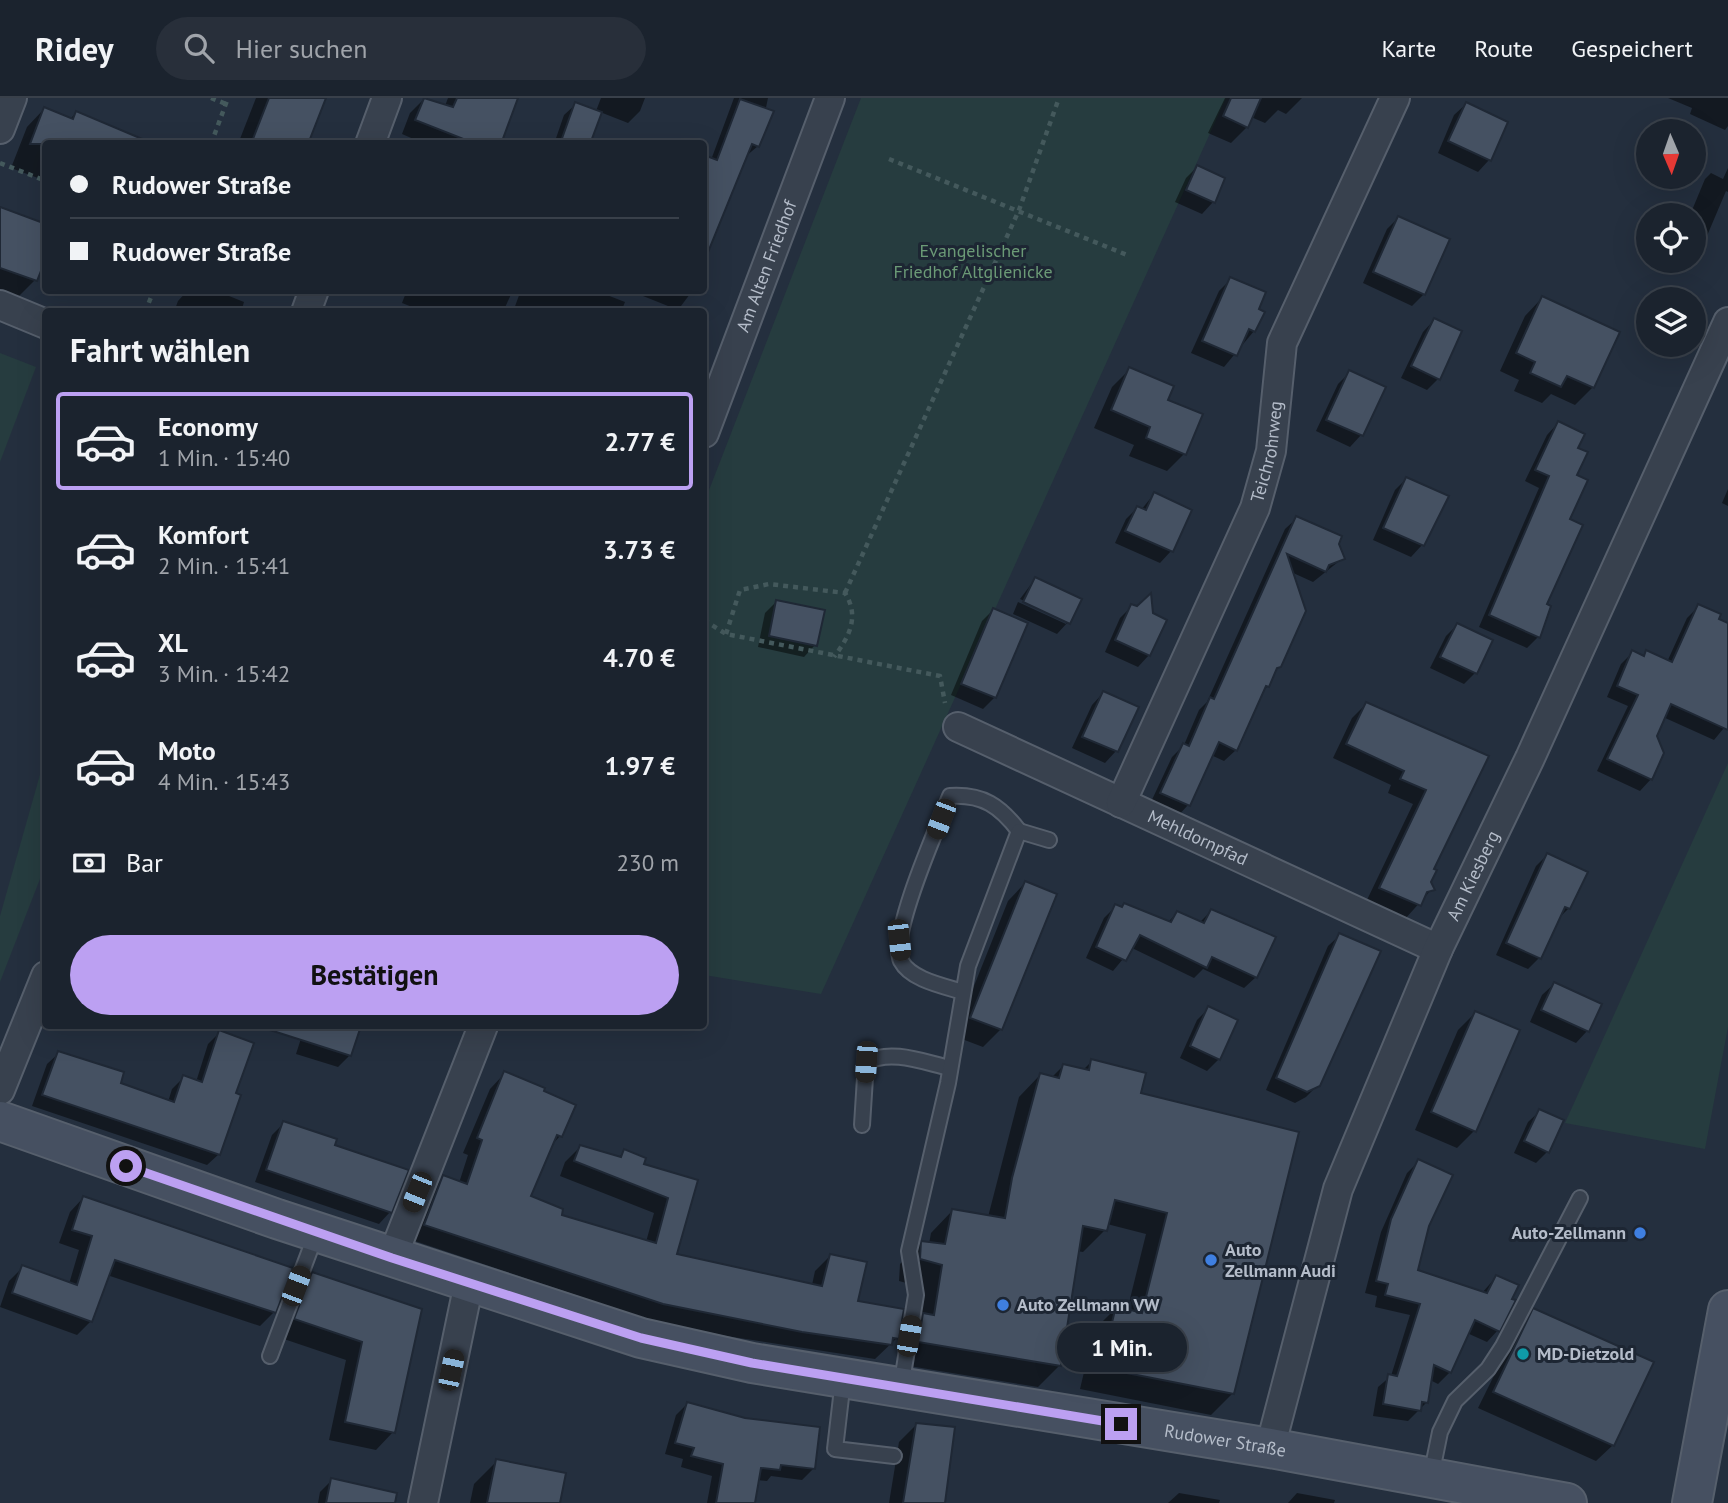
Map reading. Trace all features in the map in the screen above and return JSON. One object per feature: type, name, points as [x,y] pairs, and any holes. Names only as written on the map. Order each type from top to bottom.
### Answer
[{"type":"street","points":[[0,129],[12,98]]},
{"type":"street","points":[[371,140],[387,98]]},
{"type":"street","name":"Am Alten Friedhof","points":[[707,425],[830,98]]},
{"type":"street","name":"Teichrohrweg","points":[[1121,803],[1255,508],[1271,450],[1282,343],[1395,98]]},
{"type":"street","points":[[0,305],[42,322]]},
{"type":"street","name":"Am Kiesberg","points":[[1270,1448],[1338,1189],[1438,949],[1536,745],[1728,322]]},
{"type":"street","name":"Mehldornpfad","points":[[958,727],[1438,949]]},
{"type":"street","points":[[0,1090],[42,986]]},
{"type":"street","points":[[392,1258],[482,1029]]},
{"type":"street","name":"Rudower Straße","points":[[0,1121],[317,1233],[641,1338],[843,1379],[1270,1448],[1567,1503]]},
{"type":"street","points":[[423,1503],[469,1283]]},
{"type":"street","points":[[1692,1503],[1728,1310]]},
{"type":"lane","points":[[963,992],[914,974],[901,960],[899,940],[905,914],[950,796],[968,795],[1002,809],[1019,831],[1049,840]]},
{"type":"lane","points":[[900,1389],[916,1295],[909,1251],[950,1068],[968,966],[1019,831]]},
{"type":"lane","points":[[862,1125],[866,1062],[879,1055],[890,1055],[950,1068]]},
{"type":"lane","points":[[1431,1477],[1440,1432],[1455,1401],[1488,1369],[1503,1346],[1580,1198]]},
{"type":"lane","points":[[270,1356],[317,1233]]},
{"type":"lane","points":[[843,1379],[835,1449],[894,1456]]},
{"type":"path","points":[[211,98],[227,101],[212,140]]},
{"type":"path","points":[[845,593],[1018,210],[1059,98]]},
{"type":"path","points":[[888,159],[1127,255]]},
{"type":"path","points":[[0,163],[42,179]]},
{"type":"path","points":[[726,634],[740,590],[769,584],[845,593]]},
{"type":"path","points":[[834,657],[849,637],[853,619],[851,603],[845,593]]},
{"type":"path","points":[[707,622],[726,634],[940,676],[948,715],[958,727]]},
{"type":"green space","name":"Evangelischer Friedhof Altglienicke","points":[[861,98],[1226,98],[821,994],[707,975],[707,495]]},
{"type":"green space","points":[[0,353],[36,367],[0,462]]},
{"type":"green space","points":[[1728,763],[1728,1027],[1705,1149],[1565,1123]]},
{"type":"green space","points":[[42,768],[42,874],[0,982],[0,916]]},
{"type":"building","points":[[269,98],[326,98],[310,140],[253,140]]},
{"type":"building","points":[[424,98],[453,107],[457,98],[518,98],[502,140],[466,140],[415,120]]},
{"type":"building","points":[[1231,98],[1261,98],[1248,128],[1223,116]]},
{"type":"building","points":[[740,99],[774,111],[759,147],[752,144],[707,255],[707,156],[717,160]]},
{"type":"building","points":[[575,102],[602,112],[592,140],[561,140]]},
{"type":"building","points":[[1466,102],[1508,122],[1491,161],[1448,141]]},
{"type":"building","points":[[44,107],[73,119],[76,111],[145,140],[42,140],[42,144],[30,144]]},
{"type":"building","points":[[1197,165],[1225,178],[1215,203],[1186,190]]},
{"type":"building","points":[[0,207],[42,223],[42,268],[37,281],[0,268]]},
{"type":"building","points":[[1398,216],[1450,239],[1425,295],[1373,272]]},
{"type":"building","points":[[1230,277],[1266,292],[1259,309],[1265,312],[1255,332],[1249,329],[1237,356],[1202,341]]},
{"type":"building","points":[[1542,296],[1620,332],[1594,388],[1567,376],[1561,387],[1530,373],[1535,362],[1516,353]]},
{"type":"building","points":[[1434,318],[1462,331],[1440,380],[1411,366]]},
{"type":"building","points":[[1129,367],[1174,386],[1168,400],[1203,414],[1186,455],[1146,438],[1150,427],[1111,410]]},
{"type":"building","points":[[1349,370],[1386,387],[1363,436],[1326,420]]},
{"type":"building","points":[[1558,421],[1585,434],[1578,448],[1588,452],[1577,475],[1588,480],[1570,519],[1583,525],[1547,604],[1551,606],[1540,638],[1489,615],[1549,476],[1535,470]]},
{"type":"building","points":[[1406,477],[1449,496],[1424,546],[1383,528]]},
{"type":"building","points":[[1154,492],[1192,510],[1173,552],[1125,531],[1137,506],[1146,510]]},
{"type":"building","points":[[1296,516],[1342,536],[1339,544],[1345,559],[1329,565],[1326,572],[1287,554],[1306,611],[1281,667],[1277,668],[1269,687],[1266,686],[1237,751],[1219,742],[1190,806],[1160,793],[1183,743],[1189,746],[1210,697],[1214,699]]},
{"type":"building","points":[[1035,577],[1082,599],[1070,624],[1023,602]]},
{"type":"building","points":[[1151,593],[1153,613],[1167,620],[1150,656],[1115,640],[1131,604],[1137,606]]},
{"type":"building","points":[[776,600],[825,610],[817,646],[769,636]]},
{"type":"building","points":[[1698,604],[1721,614],[1719,619],[1728,623],[1728,730],[1671,704],[1657,736],[1664,753],[1652,780],[1607,759],[1638,695],[1617,686],[1632,650],[1644,656],[1646,650],[1672,662]]},
{"type":"building","points":[[993,608],[1028,623],[996,698],[961,684]]},
{"type":"building","points":[[1457,623],[1493,640],[1477,674],[1440,657]]},
{"type":"building","points":[[1103,691],[1139,707],[1118,752],[1082,737]]},
{"type":"building","points":[[1366,702],[1489,756],[1434,869],[1437,870],[1431,882],[1435,890],[1427,892],[1421,906],[1379,888],[1426,790],[1400,779],[1404,771],[1346,744]]},
{"type":"building","points":[[1547,853],[1588,872],[1570,909],[1565,907],[1541,959],[1506,943]]},
{"type":"building","points":[[1025,881],[1057,894],[1002,1030],[970,1018]]},
{"type":"building","points":[[1124,903],[1171,922],[1177,911],[1204,923],[1211,909],[1276,937],[1257,978],[1212,957],[1207,968],[1140,935],[1126,961],[1096,947],[1115,904],[1122,907]]},
{"type":"building","points":[[1339,933],[1381,951],[1320,1086],[1307,1092],[1276,1078]]},
{"type":"building","points":[[1554,982],[1602,1004],[1589,1032],[1541,1010]]},
{"type":"building","points":[[1208,1006],[1238,1020],[1220,1060],[1190,1046]]},
{"type":"building","points":[[1475,1011],[1520,1030],[1476,1132],[1431,1112]]},
{"type":"building","points":[[270,1029],[360,1029],[351,1056]]},
{"type":"building","points":[[219,1030],[254,1043],[236,1093],[241,1095],[220,1155],[42,1095],[58,1051],[124,1072],[121,1083],[174,1102],[183,1075],[202,1082]]},
{"type":"building","points":[[1091,1059],[1146,1073],[1141,1093],[1299,1132],[1234,1394],[1101,1368],[1116,1306],[1142,1313],[1167,1213],[1115,1200],[1107,1231],[1083,1226],[1061,1366],[918,1342],[923,1313],[934,1315],[942,1265],[920,1259],[921,1241],[945,1244],[952,1209],[1005,1218],[1012,1178],[1040,1073],[1059,1078],[1063,1064],[1089,1070]]},
{"type":"building","points":[[504,1071],[545,1088],[544,1091],[576,1105],[562,1137],[557,1135],[531,1196],[563,1209],[562,1215],[656,1243],[668,1198],[574,1161],[580,1145],[621,1157],[624,1149],[646,1158],[644,1164],[698,1180],[677,1254],[822,1286],[830,1254],[867,1262],[858,1301],[904,1309],[899,1339],[893,1338],[892,1345],[802,1332],[663,1304],[424,1225],[443,1175],[467,1184],[482,1140],[477,1138]]},
{"type":"building","points":[[1539,1109],[1564,1120],[1549,1153],[1524,1141]]},
{"type":"building","points":[[283,1121],[337,1139],[335,1145],[409,1170],[392,1213],[266,1170]]},
{"type":"building","points":[[1418,1159],[1453,1175],[1429,1226],[1418,1270],[1487,1293],[1496,1275],[1519,1285],[1512,1299],[1516,1300],[1500,1332],[1475,1320],[1451,1373],[1434,1365],[1428,1403],[1422,1402],[1421,1411],[1383,1404],[1388,1374],[1397,1376],[1420,1304],[1385,1295],[1388,1284],[1376,1281],[1391,1219]]},
{"type":"building","points":[[83,1196],[293,1268],[276,1313],[115,1260],[92,1322],[12,1293],[22,1265],[77,1285],[92,1236],[72,1230]]},
{"type":"building","points":[[312,1272],[422,1309],[395,1433],[345,1422],[362,1342],[294,1319]]},
{"type":"building","points":[[1533,1308],[1654,1362],[1614,1446],[1493,1392]]},
{"type":"building","points":[[687,1402],[745,1418],[820,1427],[815,1469],[781,1465],[780,1470],[761,1468],[755,1503],[716,1503],[723,1464],[691,1456],[694,1448],[675,1443]]},
{"type":"building","points":[[916,1423],[955,1427],[945,1503],[903,1503]]},
{"type":"building","points":[[496,1459],[566,1473],[560,1503],[487,1503]]},
{"type":"building","points":[[331,1478],[397,1493],[395,1503],[326,1503]]},
{"type":"place","name":"Auto-Zellmann","points":[[1640,1233]]},
{"type":"place","name":"Auto Zellmann Audi","points":[[1211,1260]]},
{"type":"place","name":"Auto Zellmann VW","points":[[1003,1305]]},
{"type":"place","name":"MD-Dietzold","points":[[1523,1354]]},
{"type":"route","points":[[126,1166],[392,1258],[641,1338],[752,1363],[1121,1424]]}]
